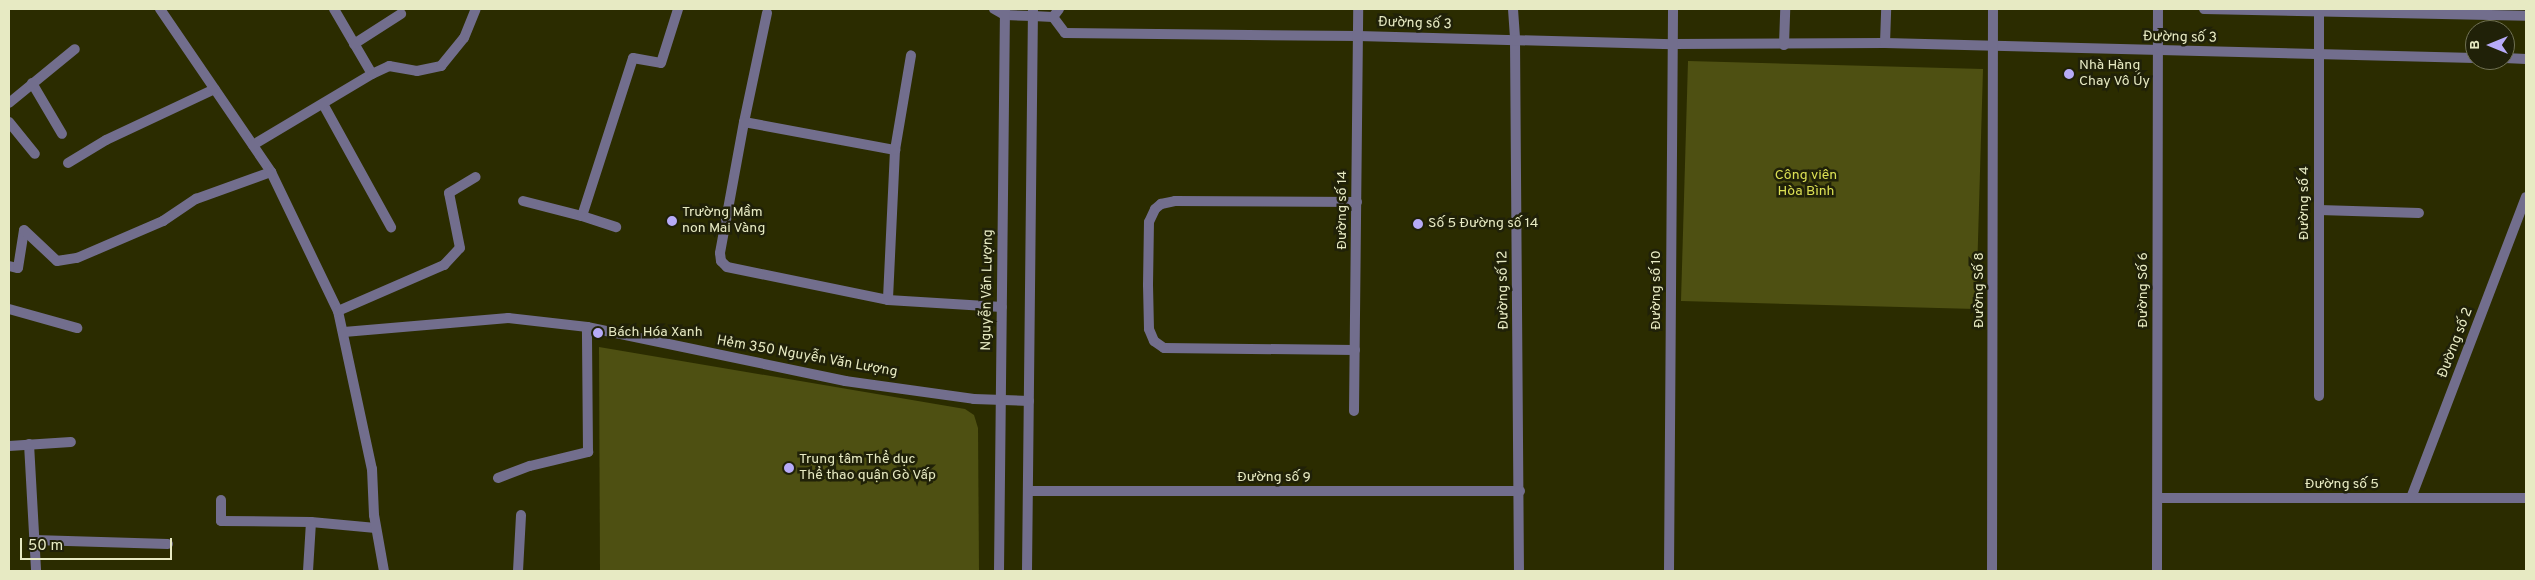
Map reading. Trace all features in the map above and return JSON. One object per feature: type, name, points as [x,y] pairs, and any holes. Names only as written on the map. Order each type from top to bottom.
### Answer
[{"type":"street","points":[[160,9],[271,172],[338,311],[372,469],[376,528],[384,571]]},
{"type":"street","points":[[334,9],[372,74]]},
{"type":"street","points":[[253,146],[372,74],[389,66],[417,71],[441,66],[464,38],[476,9]]},
{"type":"street","points":[[582,216],[633,58],[661,63],[678,9]]},
{"type":"street","points":[[994,9],[1005,12]]},
{"type":"street","name":"Đường số 14","points":[[1354,412],[1358,9]]},
{"type":"street","name":"Đường số 12","points":[[1513,9],[1515,41],[1520,491],[1519,571]]},
{"type":"street","name":"Đường số 10","points":[[1669,571],[1673,9]]},
{"type":"street","points":[[1784,45],[1785,9]]},
{"type":"street","points":[[1886,9],[1886,43]]},
{"type":"street","name":"Đường Số 8","points":[[1992,571],[1993,9]]},
{"type":"street","name":"Đường Số 6","points":[[2157,571],[2158,9]]},
{"type":"street","points":[[2204,9],[2319,9],[2526,16]]},
{"type":"street","name":"Đường số 4","points":[[2319,9],[2319,396]]},
{"type":"street","name":"Đường số 3","points":[[1005,12],[1056,13],[1065,33],[1358,36],[1673,44],[1784,45],[1886,43],[2465,58]]},
{"type":"street","name":"Nguyễn Văn Lượng","points":[[999,571],[1005,12]]},
{"type":"street","points":[[1027,571],[1033,12]]},
{"type":"street","points":[[767,13],[744,122],[720,253],[721,261],[727,267],[888,300],[1002,306]]},
{"type":"street","points":[[354,44],[401,14]]},
{"type":"street","points":[[9,103],[75,49]]},
{"type":"street","points":[[888,300],[894,150],[911,55]]},
{"type":"street","points":[[32,83],[62,134]]},
{"type":"street","points":[[68,163],[106,140],[215,89]]},
{"type":"street","points":[[323,104],[391,227]]},
{"type":"street","points":[[9,122],[35,154]]},
{"type":"street","points":[[744,122],[894,150]]},
{"type":"street","points":[[9,266],[18,268],[24,230],[57,261],[77,258],[164,221],[196,199],[271,172]]},
{"type":"street","points":[[338,311],[444,265],[460,248],[449,193],[476,177]]},
{"type":"street","name":"Đường số 2","points":[[2411,498],[2526,197]]},
{"type":"street","points":[[523,201],[616,227]]},
{"type":"street","points":[[1355,350],[1164,348],[1150,335],[1148,294],[1149,222],[1155,209],[1161,204],[1175,201],[1356,202]]},
{"type":"street","points":[[2319,210],[2420,213]]},
{"type":"street","points":[[9,309],[77,328]]},
{"type":"street","name":"Hẻm 350 Nguyễn Văn Lượng","points":[[344,332],[508,318],[587,327],[845,381],[1001,401],[1029,401]]},
{"type":"street","points":[[498,478],[530,466],[588,452],[587,327]]},
{"type":"street","points":[[9,446],[71,442]]},
{"type":"street","points":[[29,444],[36,571]]},
{"type":"street","name":"Đường số 9","points":[[1028,491],[1520,491]]},
{"type":"street","name":"Đường số 5","points":[[2158,498],[2526,498]]},
{"type":"street","points":[[221,500],[221,521],[311,522],[376,528]]},
{"type":"street","points":[[518,571],[521,515]]},
{"type":"street","points":[[308,571],[311,522]]},
{"type":"street","points":[[34,540],[168,544]]},
{"type":"green space","name":"Công viên Hòa Bình","points":[[1688,61],[1983,69],[1976,309],[1681,301]]},
{"type":"green space","name":"Trung tâm Thể dục Thể thao quận Gò Vấp","points":[[599,347],[965,409],[974,415],[978,428],[979,571],[600,571]]},
{"type":"place","name":"Nhà Hàng Chay Vô Úy","points":[[2069,74]]},
{"type":"place","name":"Trường Mầm non Mai Vàng","points":[[672,221]]},
{"type":"place","name":"Số 5 Đường số 14","points":[[1418,224]]},
{"type":"place","name":"Bách Hóa Xanh","points":[[598,333]]},
{"type":"place","name":"Trung tâm Thể dục Thể thao quận Gò Vấp","points":[[789,468]]}]
